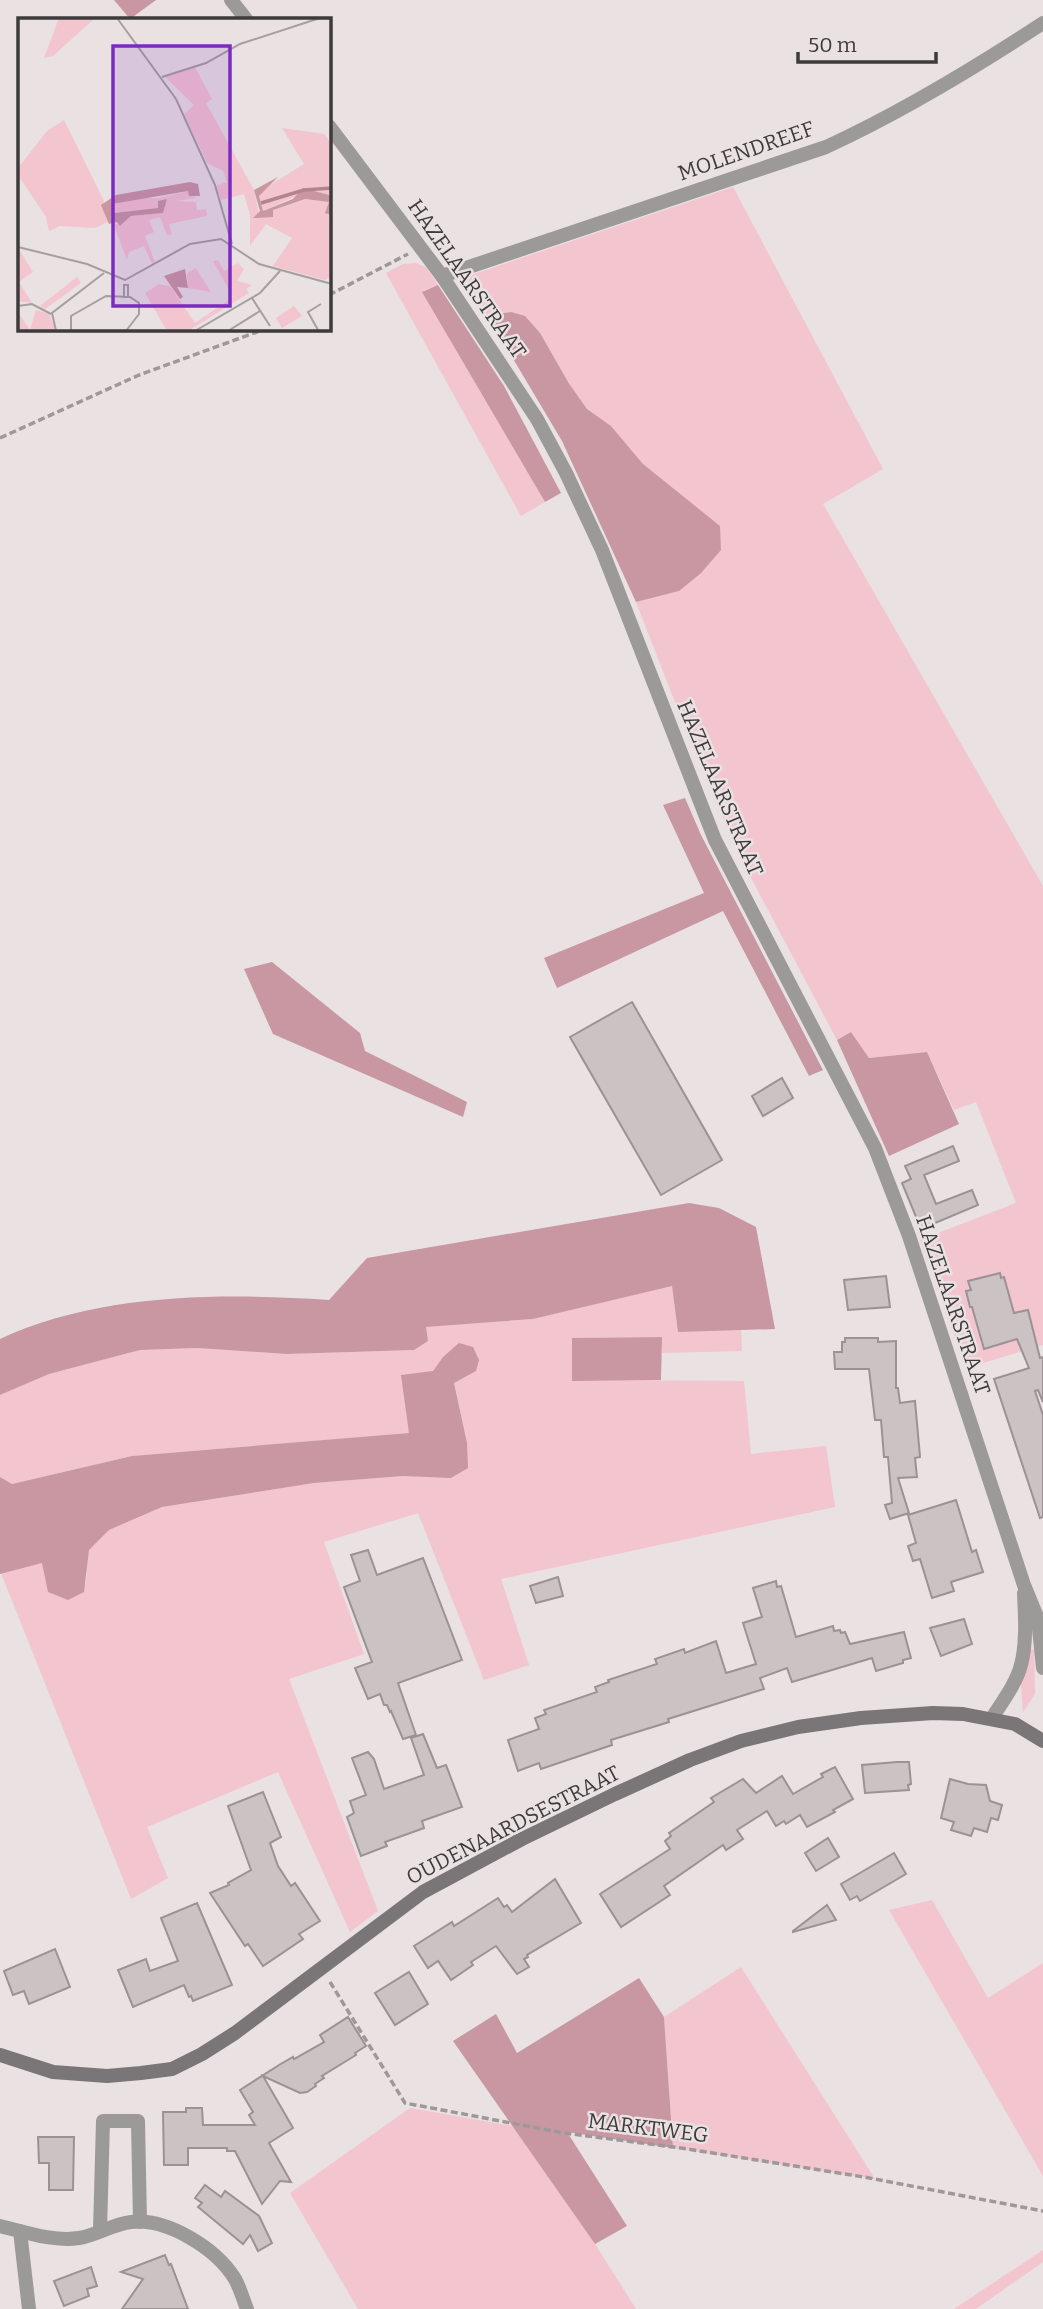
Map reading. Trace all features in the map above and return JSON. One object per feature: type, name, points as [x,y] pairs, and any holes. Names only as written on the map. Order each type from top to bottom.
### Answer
[{"type":"main road","name":"OUDENAARDSESTRAAT","points":[[0,2055],[52,2072],[107,2076],[172,2069],[235,2033],[424,1892],[522,1839],[690,1760],[741,1741],[786,1730],[860,1718],[933,1713],[992,1718],[1015,1724],[1043,1741]]},
{"type":"street","points":[[231,0],[245,18]]},
{"type":"street","name":"MOLENDREEF","points":[[442,275],[826,147],[862,131],[976,67],[1043,23]]},
{"type":"street","name":"HAZELAARSTRAAT","points":[[331,130],[422,246],[537,419],[602,550],[715,840],[875,1149],[909,1236],[1038,1619],[1043,1668]]},
{"type":"street","name":"HAZELAARSTRAAT","points":[[992,1718],[1013,1685],[1021,1665],[1025,1631],[1024,1584]]},
{"type":"street","points":[[100,2231],[103,2121],[138,2121],[140,2222]]},
{"type":"street","points":[[0,2226],[55,2239],[79,2238],[130,2222],[157,2223],[178,2231],[210,2252],[234,2278],[247,2309]]},
{"type":"street","points":[[20,2231],[29,2309]]},
{"type":"path","points":[[331,294],[422,246]]},
{"type":"path","points":[[0,438],[139,375],[260,331]]},
{"type":"path","name":"MARKTWEG","points":[[321,1968],[405,2103],[564,2133],[681,2148],[864,2177],[1043,2211]]},
{"type":"shaded area","points":[[114,0],[156,0],[131,18]]},
{"type":"shaded area","points":[[733,187],[883,469],[823,504],[1043,886],[1043,1345],[966,1368],[920,1240],[1016,1203],[976,1102],[954,1110],[927,1052],[869,1058],[851,1032],[837,1040],[740,857],[692,746],[636,602],[679,591],[677,493],[643,464],[611,426],[587,409],[511,312],[487,315],[465,277]]},
{"type":"shaded area","points":[[416,263],[427,268],[438,285],[423,291],[545,502],[521,516],[386,273],[403,264]]},
{"type":"shaded area","points":[[438,285],[504,386],[561,493],[545,502],[422,292]]},
{"type":"shaded area","points":[[511,312],[525,316],[540,333],[587,409],[611,426],[643,464],[720,526],[721,550],[701,573],[679,591],[636,602],[562,441],[487,315]]},
{"type":"shaded area","points":[[685,798],[701,835],[823,1070],[809,1076],[723,911],[557,988],[544,958],[704,893],[663,805]]},
{"type":"shaded area","points":[[272,962],[360,1033],[365,1051],[467,1102],[463,1117],[273,1034],[244,969]]},
{"type":"shaded area","points":[[851,1032],[869,1058],[927,1052],[959,1124],[889,1156],[837,1040]]},
{"type":"shaded area","points":[[689,1203],[719,1208],[756,1227],[775,1329],[678,1332],[672,1286],[533,1319],[426,1327],[428,1341],[414,1350],[287,1354],[198,1348],[140,1350],[49,1374],[0,1395],[0,1339],[38,1324],[119,1305],[162,1300],[246,1297],[329,1300],[367,1258]]},
{"type":"shaded area","points":[[672,1285],[678,1331],[741,1329],[742,1351],[662,1353],[661,1337],[573,1338],[572,1380],[744,1381],[751,1454],[826,1446],[835,1507],[501,1579],[529,1665],[484,1680],[418,1513],[324,1542],[364,1654],[289,1679],[378,1911],[350,1932],[278,1772],[147,1827],[168,1878],[131,1899],[1,1573],[42,1563],[86,1584],[88,1550],[109,1530],[162,1507],[314,1483],[403,1476],[451,1477],[467,1443],[454,1383],[443,1357],[433,1371],[410,1433],[132,1456],[12,1484],[0,1477],[0,1395],[49,1374],[140,1350],[198,1348],[287,1354],[414,1350],[426,1327],[533,1319]]},
{"type":"shaded area","points":[[662,1337],[661,1380],[572,1381],[572,1338]]},
{"type":"shaded area","points":[[459,1343],[473,1347],[479,1360],[476,1371],[454,1383],[467,1443],[468,1468],[451,1478],[403,1476],[314,1483],[162,1507],[109,1530],[89,1550],[84,1592],[68,1600],[48,1592],[42,1563],[0,1574],[0,1477],[12,1484],[132,1456],[409,1433],[401,1375],[433,1371],[443,1357]]},
{"type":"shaded area","points":[[1030,1649],[1034,1650],[1035,1694],[1023,1712],[1021,1685]]},
{"type":"shaded area","points":[[932,1900],[988,1998],[1043,1963],[1043,2176],[889,1910]]},
{"type":"shaded area","points":[[741,1967],[875,2179],[673,2148],[664,2017]]},
{"type":"shaded area","points":[[639,1978],[664,2017],[673,2148],[567,2132],[627,2226],[595,2244],[453,2041],[496,2014],[517,2053]]},
{"type":"shaded area","points":[[410,2108],[513,2126],[595,2244],[636,2309],[358,2309],[290,2193]]},
{"type":"shaded area","points":[[1043,2250],[1043,2262],[976,2309],[954,2309]]},
{"type":"building","points":[[632,1002],[722,1160],[661,1195],[570,1037]]},
{"type":"building","points":[[782,1078],[793,1098],[763,1116],[752,1096]]},
{"type":"building","points":[[953,1146],[959,1161],[924,1175],[936,1204],[972,1190],[978,1205],[921,1229],[902,1183],[911,1179],[905,1166]]},
{"type":"building","points":[[1000,1273],[1001,1278],[1004,1277],[1014,1313],[1028,1310],[1040,1358],[1043,1357],[1043,1402],[1038,1390],[1035,1391],[1043,1415],[1043,1517],[1040,1518],[994,1379],[1029,1368],[1017,1339],[984,1349],[966,1291],[971,1290],[968,1281]]},
{"type":"building","points":[[886,1276],[890,1307],[848,1310],[844,1280]]},
{"type":"building","points":[[845,1338],[896,1341],[896,1388],[900,1403],[915,1401],[920,1457],[915,1458],[917,1477],[898,1478],[909,1513],[890,1519],[885,1505],[892,1503],[888,1457],[884,1457],[881,1420],[875,1420],[869,1369],[835,1369],[834,1352],[842,1352]]},
{"type":"building","points":[[956,1500],[972,1552],[976,1550],[983,1572],[951,1582],[954,1591],[932,1598],[920,1559],[913,1561],[908,1546],[916,1543],[908,1515]]},
{"type":"building","points":[[368,1550],[377,1575],[423,1558],[462,1660],[398,1683],[416,1735],[403,1739],[380,1694],[368,1699],[355,1668],[372,1662],[344,1587],[360,1581],[351,1555]]},
{"type":"building","points":[[558,1577],[563,1596],[536,1603],[530,1586]]},
{"type":"building","points":[[776,1581],[777,1587],[781,1586],[796,1637],[833,1626],[834,1631],[845,1632],[850,1644],[904,1632],[911,1658],[876,1671],[872,1658],[792,1682],[787,1668],[760,1678],[764,1689],[668,1719],[669,1722],[611,1740],[612,1745],[541,1769],[539,1763],[518,1771],[508,1740],[539,1729],[535,1718],[546,1714],[544,1710],[597,1692],[595,1687],[609,1682],[608,1680],[657,1664],[655,1659],[684,1649],[685,1653],[716,1641],[726,1673],[756,1664],[743,1623],[762,1617],[753,1588]]},
{"type":"building","points":[[964,1619],[972,1644],[941,1656],[930,1628]]},
{"type":"building","points":[[423,1734],[437,1768],[446,1765],[462,1807],[422,1821],[424,1828],[385,1842],[387,1846],[361,1856],[347,1817],[354,1813],[350,1801],[366,1795],[352,1758],[368,1752],[374,1759],[384,1789],[424,1775],[411,1738]]},
{"type":"building","points":[[909,1762],[909,1790],[865,1793],[862,1765]]},
{"type":"building","points":[[835,1767],[853,1799],[807,1827],[800,1815],[786,1824],[784,1821],[776,1826],[767,1811],[737,1830],[743,1839],[726,1850],[723,1845],[664,1886],[670,1895],[621,1927],[600,1894],[670,1849],[665,1841],[671,1836],[669,1833],[714,1802],[711,1798],[743,1779],[756,1793],[782,1776],[793,1794]]},
{"type":"building","points":[[950,1779],[986,1785],[990,1801],[1002,1805],[998,1820],[991,1818],[987,1832],[974,1828],[971,1836],[951,1830],[954,1822],[941,1818]]},
{"type":"building","points":[[263,1792],[281,1837],[270,1843],[278,1866],[291,1886],[295,1883],[320,1921],[299,1934],[303,1939],[263,1966],[248,1944],[245,1946],[210,1893],[229,1885],[228,1883],[251,1870],[228,1806]]},
{"type":"building","points":[[828,1838],[839,1857],[816,1871],[805,1853]]},
{"type":"building","points":[[894,1853],[906,1874],[860,1901],[857,1896],[850,1900],[841,1884]]},
{"type":"building","points":[[555,1879],[581,1923],[527,1955],[524,1959],[529,1967],[517,1974],[496,1946],[471,1962],[473,1965],[451,1980],[438,1961],[428,1968],[414,1946],[452,1922],[454,1926],[498,1898],[504,1907],[507,1905],[512,1912]]},
{"type":"building","points":[[197,1903],[232,1985],[193,2001],[184,1985],[133,2007],[118,1970],[146,1959],[150,1971],[178,1961],[161,1918]]},
{"type":"building","points":[[827,1905],[836,1920],[793,1932],[793,1931]]},
{"type":"building","points":[[55,1949],[70,1987],[29,2004],[24,1991],[13,1995],[4,1971]]},
{"type":"building","points":[[409,1972],[428,2004],[395,2025],[375,1993]]},
{"type":"building","points":[[348,2017],[366,2046],[322,2076],[324,2078],[315,2084],[316,2086],[300,2093],[263,2076],[293,2128],[269,2143],[291,2182],[280,2181],[262,2204],[235,2151],[227,2151],[227,2148],[188,2148],[188,2165],[164,2165],[163,2112],[186,2112],[186,2108],[202,2108],[203,2125],[255,2125],[249,2115],[253,2112],[240,2090],[293,2057],[294,2059],[324,2042],[320,2035]]},
{"type":"building","points":[[38,2137],[74,2137],[73,2190],[49,2190],[49,2163],[39,2163]]},
{"type":"building","points":[[205,2185],[221,2197],[225,2191],[259,2216],[272,2243],[258,2251],[250,2235],[243,2244],[198,2207],[202,2203],[195,2198]]},
{"type":"building","points":[[165,2255],[188,2309],[122,2309],[143,2279],[121,2272]]},
{"type":"building","points":[[91,2267],[97,2286],[87,2289],[89,2296],[64,2306],[54,2281]]}]
